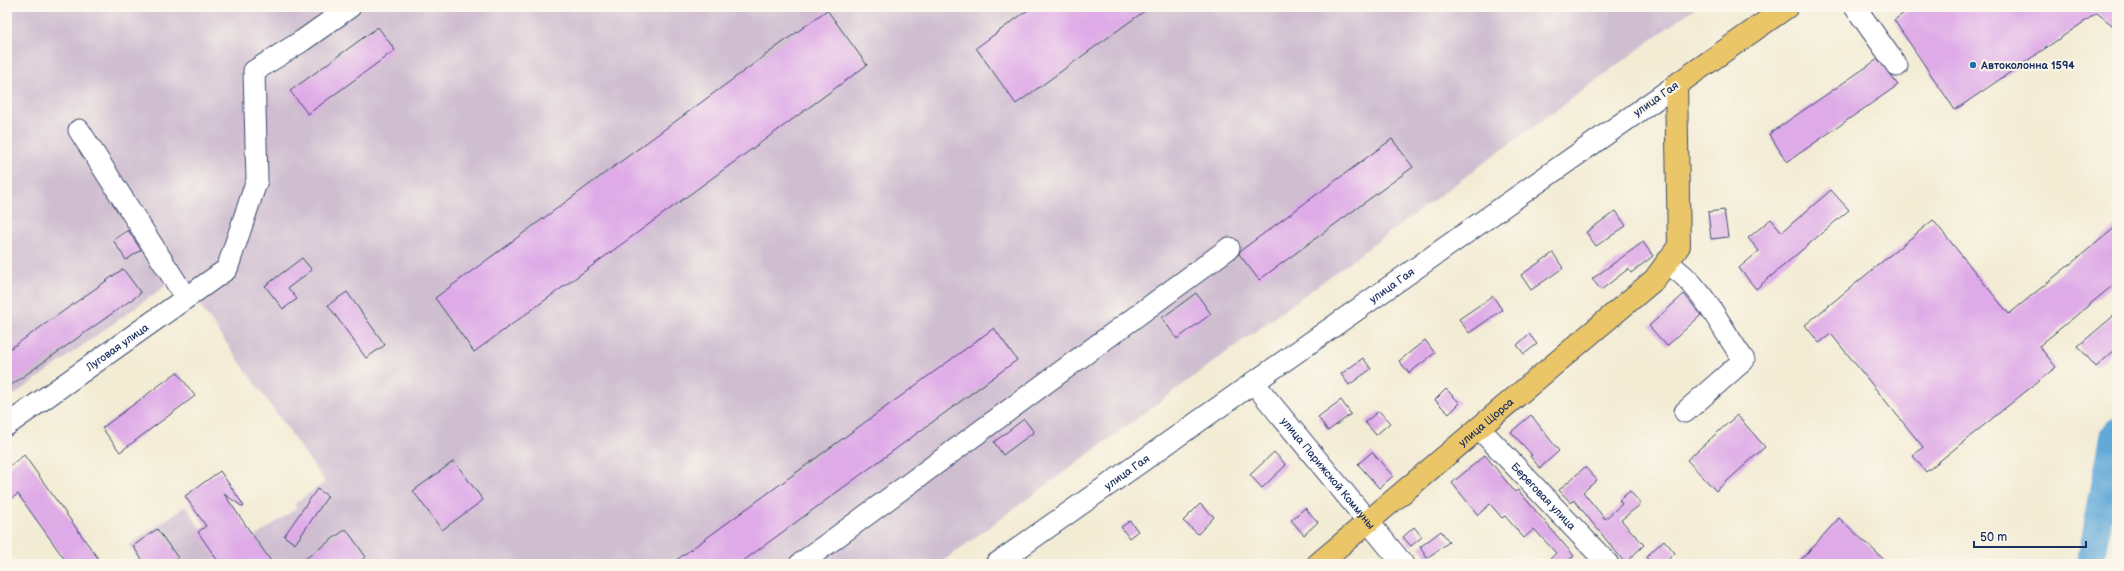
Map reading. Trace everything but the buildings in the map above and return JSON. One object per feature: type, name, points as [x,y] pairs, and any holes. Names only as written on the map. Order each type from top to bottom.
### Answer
[{"type":"main road","name":"улица Гая","points":[[1676,85],[1787,7]]},
{"type":"main road","name":"улица Щорса","points":[[1318,564],[1660,272],[1679,246],[1676,85]]},
{"type":"street","name":"Луговая улица","points":[[7,425],[227,269],[257,180],[254,71],[350,7]]},
{"type":"street","points":[[1855,7],[1897,66]]},
{"type":"street","name":"улица Гая","points":[[996,564],[1676,85]]},
{"type":"street","points":[[79,130],[186,298]]},
{"type":"street","points":[[800,564],[1229,248]]},
{"type":"street","points":[[1660,272],[1680,272],[1714,311],[1727,336],[1744,360],[1685,412]]},
{"type":"street","name":"улица Парижской Коммуны","points":[[1253,382],[1403,564]]},
{"type":"street","name":"Береговая улица","points":[[1479,428],[1608,564]]},
{"type":"shaded area","points":[[7,7],[1696,7],[939,564],[142,564],[129,545],[186,506],[200,528],[209,522],[230,554],[297,508],[294,504],[325,482],[179,276],[7,400]]},
{"type":"waterway","points":[[2090,564],[2114,435],[2117,431]]},
{"type":"place","name":"Автоколонна 1594","points":[[1973,65]]}]
